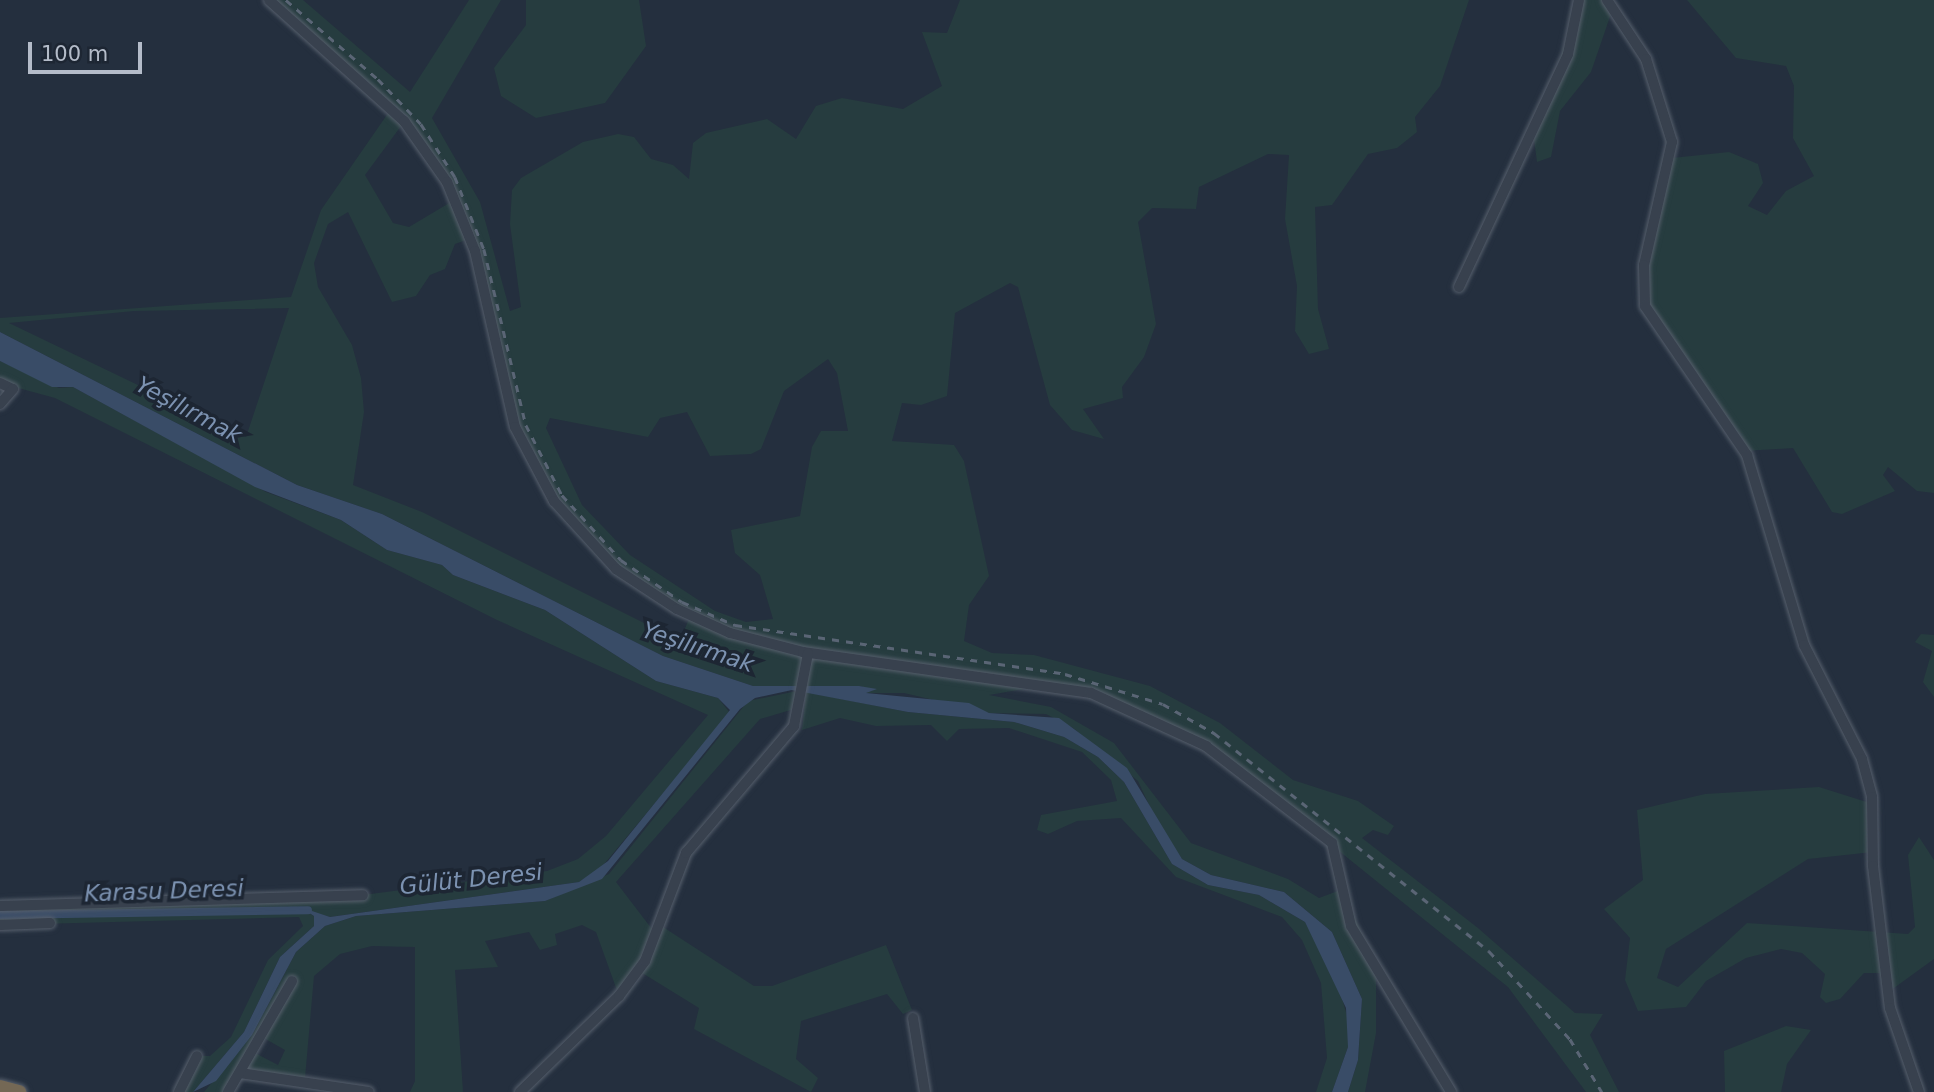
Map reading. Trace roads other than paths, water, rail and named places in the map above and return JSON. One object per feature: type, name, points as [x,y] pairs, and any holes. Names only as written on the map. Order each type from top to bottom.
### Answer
[{"type":"highway","points":[[0,1087],[19,1092]]},
{"type":"street","points":[[269,0],[404,121],[447,182],[475,251],[507,407],[568,519],[616,569],[677,609],[730,633],[808,658],[1091,692],[1206,746],[1332,843],[1351,926],[1451,1092]]},
{"type":"street","points":[[1459,287],[1568,54],[1579,0]]},
{"type":"street","points":[[1607,0],[1646,60],[1672,142],[1644,265],[1645,306],[1747,455],[1804,645],[1862,759],[1872,797],[1873,866],[1890,1008],[1919,1092]]},
{"type":"street","points":[[0,383],[13,389],[0,404]]},
{"type":"street","points":[[520,1092],[639,971],[663,927],[679,865],[788,735],[800,701],[808,658]]},
{"type":"street","points":[[0,906],[363,895]]},
{"type":"street","points":[[0,925],[50,923]]},
{"type":"street","points":[[228,1092],[292,981]]},
{"type":"street","points":[[913,1018],[925,1092]]},
{"type":"street","points":[[179,1092],[197,1056]]},
{"type":"street","points":[[240,1073],[369,1092]]},
{"type":"water","points":[[0,332],[297,485],[382,514],[663,656],[753,686],[859,686],[877,689],[866,693],[969,703],[989,713],[1059,718],[1127,768],[1182,859],[1211,875],[1284,892],[1332,932],[1362,999],[1358,1060],[1348,1092],[1332,1092],[1348,1047],[1346,1008],[1305,922],[1259,895],[1208,885],[1172,864],[1124,782],[1098,757],[1064,737],[1014,722],[908,712],[792,690],[755,698],[740,709],[602,879],[545,901],[356,916],[325,926],[296,952],[252,1035],[216,1081],[193,1092],[244,1032],[280,957],[314,926],[314,916],[300,907],[330,917],[579,882],[608,861],[730,710],[718,698],[656,681],[545,610],[453,575],[442,565],[387,550],[341,520],[255,487],[73,387],[52,387],[0,361]]},
{"type":"waterway","name":"Karasu Deresi","points":[[0,915],[308,910]]},
{"type":"railway","points":[[286,0],[378,79],[421,124],[455,177],[484,249],[526,425],[562,495],[621,560],[682,602],[735,625],[1065,674],[1163,704],[1214,733],[1489,951],[1570,1039],[1602,1092]]},
{"type":"water label","name":"Yeşilırmak","points":[[189,410]]},
{"type":"water label","name":"Yeşilırmak","points":[[698,647]]},
{"type":"water label","name":"Gülüt Deresi","points":[[471,879]]}]
